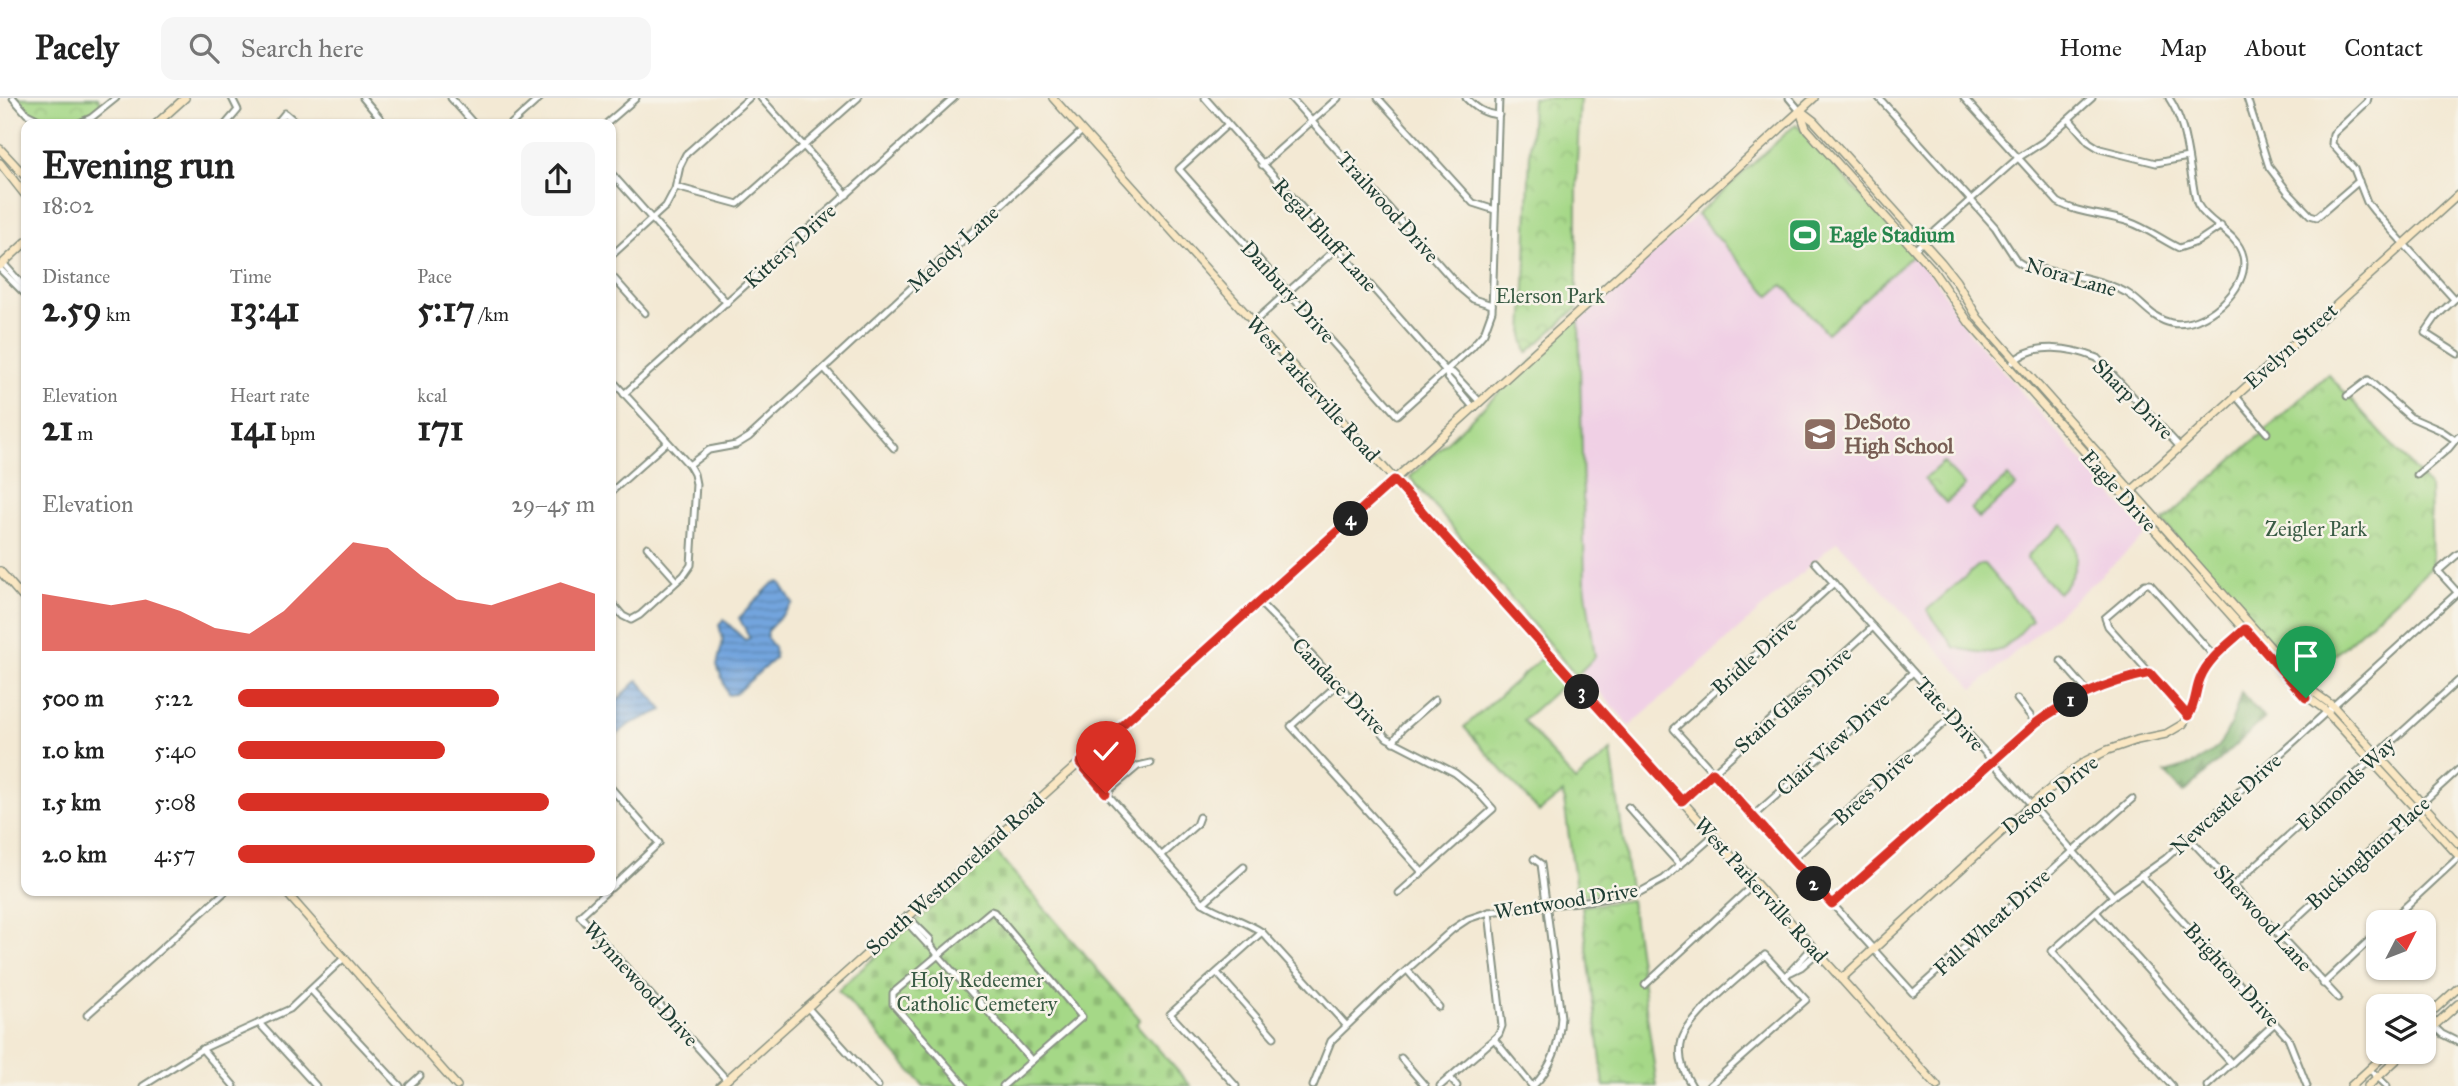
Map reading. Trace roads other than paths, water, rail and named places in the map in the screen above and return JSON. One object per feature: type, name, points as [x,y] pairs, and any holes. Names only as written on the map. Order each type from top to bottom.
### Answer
[{"type":"street","points":[[13,98],[27,114],[37,119]]},
{"type":"street","points":[[102,98],[109,104]]},
{"type":"street","points":[[89,119],[116,98]]},
{"type":"street","points":[[162,119],[185,98]]},
{"type":"street","points":[[230,119],[238,110],[232,98]]},
{"type":"street","points":[[363,98],[381,119]]},
{"type":"street","points":[[451,98],[470,119]]},
{"type":"street","points":[[517,119],[540,98]]},
{"type":"street","points":[[612,119],[636,98]]},
{"type":"street","points":[[616,252],[666,206],[676,187],[686,153],[749,98]]},
{"type":"street","points":[[761,98],[847,195]]},
{"type":"street","points":[[676,187],[738,204],[858,98]]},
{"type":"street","name":"Kittery Drive","points":[[624,394],[954,98]]},
{"type":"street","name":"West Parkerville Road","points":[[1053,98],[1937,1086]]},
{"type":"street","name":"Regal Bluff Lane","points":[[1205,98],[1446,371],[1453,373],[1477,405]]},
{"type":"street","name":"Trailwood Drive","points":[[1291,98],[1460,288],[1473,299],[1492,305]]},
{"type":"street","points":[[1262,165],[1338,98]]},
{"type":"street","points":[[1378,98],[1473,203],[1495,209]]},
{"type":"street","points":[[1466,98],[1476,108],[1488,114],[1499,115]]},
{"type":"street","points":[[1446,371],[1484,333],[1492,305],[1499,98]]},
{"type":"street","name":"Eagle Drive","points":[[1789,98],[1800,111],[1814,121],[1923,242],[1956,281],[1979,318],[2238,608],[2248,626]]},
{"type":"street","name":"South Westmoreland Road","points":[[720,1086],[1814,98]]},
{"type":"street","name":"Nora Lane","points":[[1879,98],[1994,227],[2017,261],[2025,266],[2099,281],[2129,294],[2154,316],[2172,324],[2198,320],[2214,310],[2234,290],[2245,271],[2242,254],[2221,226]]},
{"type":"street","points":[[1964,98],[2058,202],[2068,208],[2133,223],[2179,247],[2197,242],[2221,226],[2207,216],[2196,201],[2181,119],[2169,98]]},
{"type":"street","points":[[1914,249],[2018,158],[2043,142],[2092,98]]},
{"type":"street","points":[[2257,98],[2248,100],[2269,167],[2310,215],[2317,217],[2359,181]]},
{"type":"street","points":[[2368,98],[2367,102],[2339,127],[2332,137],[2332,144],[2354,169],[2374,211],[2456,298],[2436,317],[2426,333],[2458,354]]},
{"type":"street","name":"Eagle Drive","points":[[1800,111],[1806,128],[1947,288],[1970,324],[2158,535],[2248,626],[2301,688],[2330,709],[2419,806],[2458,843]]},
{"type":"street","points":[[2069,120],[2089,142],[2100,149],[2156,163],[2188,157]]},
{"type":"street","name":"Danbury Drive","points":[[1227,125],[1179,169],[1397,415],[1446,371]]},
{"type":"street","name":"Melody Lane","points":[[689,465],[709,450],[742,442],[825,369],[1082,131]]},
{"type":"street","points":[[0,149],[21,172]]},
{"type":"street","points":[[0,163],[21,190]]},
{"type":"street","points":[[616,178],[727,303]]},
{"type":"street","name":"Evelyn Street","points":[[2124,497],[2458,195]]},
{"type":"street","points":[[1,266],[21,247]]},
{"type":"street","points":[[1254,323],[1337,248]]},
{"type":"street","points":[[1,266],[21,284]]},
{"type":"street","points":[[1,266],[21,289]]},
{"type":"street","points":[[616,281],[645,313]]},
{"type":"street","name":"Sharp Drive","points":[[2015,359],[2022,353],[2052,349],[2080,352],[2097,358],[2179,446]]},
{"type":"street","points":[[2008,367],[2015,359]]},
{"type":"street","points":[[825,369],[894,448]]},
{"type":"street","points":[[2347,396],[2368,380],[2410,417],[2456,438],[2449,448],[2417,475]]},
{"type":"street","points":[[616,385],[689,465],[696,484],[691,565],[640,615],[631,620],[616,608]]},
{"type":"street","points":[[2235,395],[2267,433]]},
{"type":"street","points":[[2069,435],[2076,428]]},
{"type":"street","points":[[616,488],[667,442]]},
{"type":"street","points":[[2158,535],[2165,528]]},
{"type":"street","points":[[647,547],[677,581]]},
{"type":"street","points":[[2458,554],[2438,572],[2458,593]]},
{"type":"street","name":"Tate Drive","points":[[1815,562],[2113,897]]},
{"type":"street","points":[[0,571],[21,595]]},
{"type":"street","points":[[2202,581],[2234,611],[2238,608]]},
{"type":"street","name":"Bridle Drive","points":[[1713,772],[1674,729],[1834,583]]},
{"type":"street","points":[[2215,657],[2155,588],[2146,583],[2110,613],[2105,621],[2188,716],[2194,704],[2198,682],[2215,657],[2248,626]]},
{"type":"street","name":"Newcastle Drive","points":[[2172,1086],[2052,951],[2113,897],[2157,866],[2189,838],[2458,593]]},
{"type":"street","name":"Candace Drive","points":[[1259,602],[1380,732],[1393,742],[1455,773],[1475,789],[1493,809],[1422,872]]},
{"type":"street","name":"Stain Glass Drive","points":[[1682,801],[1873,628]]},
{"type":"street","points":[[2061,662],[2088,692]]},
{"type":"street","name":"Clair View Drive","points":[[1753,816],[1913,672]]},
{"type":"street","points":[[1832,904],[2036,723],[2061,705],[2088,692],[2118,680],[2150,673]]},
{"type":"street","name":"Edmonds Way","points":[[2233,886],[2458,681]]},
{"type":"street","points":[[1338,684],[1291,726],[1422,872],[1399,893]]},
{"type":"street","points":[[1393,742],[1403,728],[1435,699]]},
{"type":"street","points":[[2017,699],[2036,723]]},
{"type":"street","name":"Brees Drive","points":[[1793,859],[1952,716]]},
{"type":"street","name":"Desoto Drive","points":[[1841,979],[2032,805],[2086,761],[2117,746],[2165,734],[2183,724],[2188,716]]},
{"type":"street","points":[[1080,763],[1203,903],[1262,932],[1346,1025]]},
{"type":"street","points":[[1106,793],[1138,766],[1151,763]]},
{"type":"street","name":"Buckingham Place","points":[[2278,935],[2458,770]]},
{"type":"street","points":[[1713,772],[1872,949]]},
{"type":"street","name":"Wynnewood Drive","points":[[616,794],[659,843],[616,883]]},
{"type":"street","name":"Fall Wheat Drive","points":[[1872,949],[1913,993],[2132,799]]},
{"type":"street","name":"Eagle Drive","points":[[2419,806],[2458,857]]},
{"type":"street","points":[[1628,807],[1680,865]]},
{"type":"street","points":[[1161,856],[1196,825],[1199,817]]},
{"type":"street","name":"Wentwood Drive","points":[[1313,1086],[1331,1041],[1453,929],[1468,919],[1489,912],[1599,900],[1640,892],[1664,879],[1712,836]]},
{"type":"street","name":"Sherwood Lane","points":[[2189,838],[2338,998]]},
{"type":"street","points":[[2402,910],[2458,857]]},
{"type":"street","points":[[1493,1039],[1533,1086],[1550,1066],[1560,1036],[1559,986],[1547,904],[1541,864],[1534,859]]},
{"type":"street","points":[[1203,903],[1244,867]]},
{"type":"street","name":"Brighton Drive","points":[[2141,875],[2288,1038],[2305,1085]]},
{"type":"street","points":[[1645,985],[1754,884]]},
{"type":"street","points":[[88,1015],[220,896]]},
{"type":"street","points":[[289,896],[457,1086]]},
{"type":"street","name":"Wynnewood Drive","points":[[601,896],[580,916],[726,1079]]},
{"type":"street","points":[[965,1086],[893,1004],[893,993],[991,911],[995,912],[1082,1017],[1003,1086]]},
{"type":"street","points":[[1440,1086],[1499,1034],[1502,1016],[1489,912]]},
{"type":"street","points":[[2096,912],[2231,1063]]},
{"type":"street","points":[[906,917],[930,939],[929,943],[938,955],[1032,1061]]},
{"type":"street","points":[[1236,1086],[1170,1014],[1262,932]]},
{"type":"street","points":[[2323,984],[2366,943]]},
{"type":"street","points":[[1785,977],[1801,967],[1815,950]]},
{"type":"street","points":[[1692,1086],[1684,1074],[1682,1039],[1693,1021],[1765,955],[1806,1000],[1709,1086]]},
{"type":"street","points":[[143,1086],[153,1084],[202,1049],[290,1009],[344,958]]},
{"type":"street","points":[[1408,971],[1439,1007]]},
{"type":"street","points":[[1218,974],[1274,1037]]},
{"type":"street","points":[[2436,1009],[2458,988]]},
{"type":"street","points":[[311,990],[400,1086]]},
{"type":"street","points":[[2436,1024],[2458,1004]]},
{"type":"street","points":[[807,1007],[878,1086]]},
{"type":"street","points":[[259,1023],[316,1086]]},
{"type":"street","points":[[2207,1086],[2275,1023]]},
{"type":"street","points":[[2436,1028],[2458,1042]]},
{"type":"street","points":[[202,1049],[234,1086]]},
{"type":"street","points":[[1401,1058],[1425,1086]]},
{"type":"street","points":[[2351,1086],[2375,1064]]},
{"type":"street","points":[[2368,1086],[2392,1064]]},
{"type":"street","points":[[2370,1069],[2387,1086]]},
{"type":"street","points":[[409,1086],[420,1076]]},
{"type":"street","points":[[1450,1078],[1457,1086]]},
{"type":"water","points":[[780,582],[793,603],[768,630],[767,638],[774,647],[775,658],[735,694],[728,695],[717,665],[723,640],[719,625],[724,620],[745,640],[750,638],[739,618],[773,583]]},
{"type":"water","points":[[638,680],[663,710],[630,724],[616,735],[616,701]]},
{"type":"place","name":"Eagle Stadium","points":[[1805,235]]},
{"type":"place","name":"DeSoto High School","points":[[1820,434]]},
{"type":"park label","name":"Elerson Park","points":[[1550,296]]},
{"type":"park label","name":"Zeigler Park","points":[[2316,529]]},
{"type":"park label","name":"Holy Redeemer Catholic Cemetery","points":[[977,992]]}]
